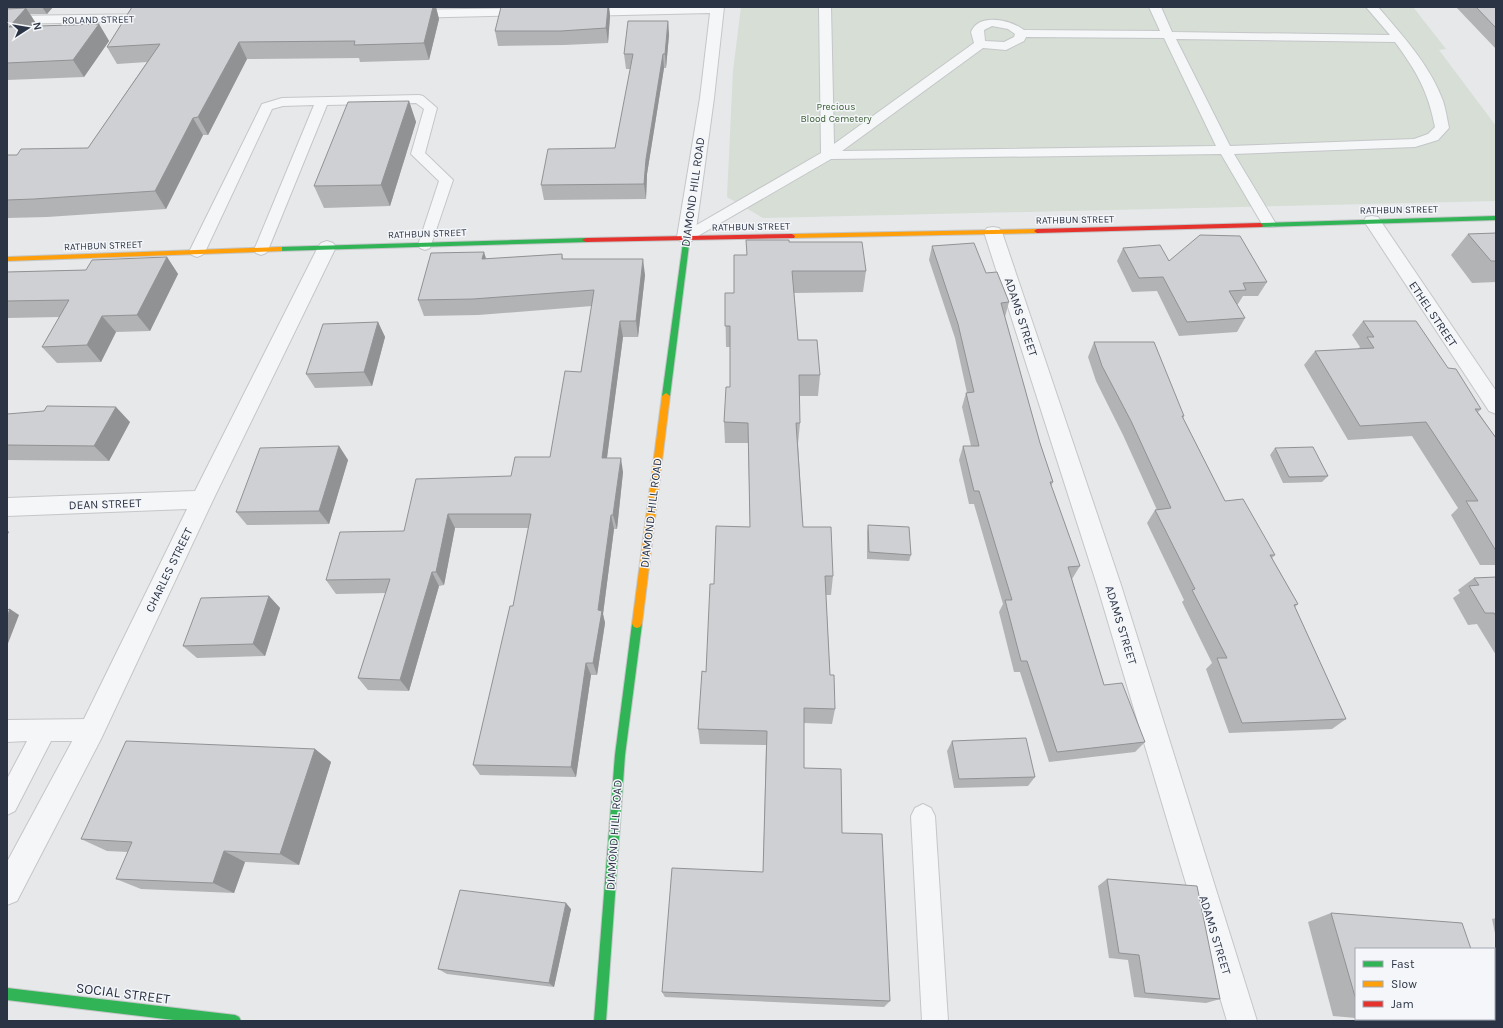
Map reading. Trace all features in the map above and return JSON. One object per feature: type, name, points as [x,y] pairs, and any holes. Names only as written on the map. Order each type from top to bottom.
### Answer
[{"type":"main road","name":"RATHBUN STREET","points":[[7,259],[425,244],[686,237],[993,232],[1496,218]]},
{"type":"main road","name":"DIAMOND HILL ROAD","points":[[600,1021],[620,755],[686,237]]},
{"type":"main road","name":"SOCIAL STREET","points":[[7,994],[235,1021]]},
{"type":"street","points":[[569,12],[717,8]]},
{"type":"street","name":"DIAMOND HILL ROAD","points":[[686,237],[707,98],[717,8]]},
{"type":"street","points":[[397,15],[546,12]]},
{"type":"street","name":"ROLAND STREET","points":[[7,20],[169,18]]},
{"type":"street","name":"ETHEL STREET","points":[[1372,221],[1432,313],[1496,406]]},
{"type":"street","name":"ADAMS STREET","points":[[993,232],[1109,585],[1242,1021]]},
{"type":"street","name":"CHARLES STREET","points":[[7,891],[92,730],[202,500],[327,247]]},
{"type":"street","name":"DEAN STREET","points":[[7,507],[202,500]]},
{"type":"lane","points":[[825,7],[828,155]]},
{"type":"lane","points":[[1155,7],[1224,150],[1269,224]]},
{"type":"lane","points":[[828,155],[1224,150],[1408,144],[1433,137],[1442,128],[1436,101],[1422,73],[1399,39],[1372,7]]},
{"type":"lane","points":[[980,44],[976,34],[978,29],[991,18],[1011,26],[1021,33],[1399,39]]},
{"type":"lane","points":[[686,237],[828,155],[980,44],[1006,46],[1014,44],[1020,39],[1021,33]]},
{"type":"lane","points":[[196,252],[268,107],[282,102],[419,99],[431,108],[418,154],[446,180],[425,244]]},
{"type":"lane","points":[[261,250],[322,101]]},
{"type":"lane","points":[[7,731],[92,730]]},
{"type":"lane","points":[[7,803],[44,731]]},
{"type":"lane","points":[[923,816],[935,1021]]},
{"type":"green space","name":"Precious Blood Cemetery","points":[[741,7],[1413,7],[1446,49],[1439,50],[1496,126],[1496,201],[763,218],[727,197],[733,71]]},
{"type":"building","points":[[132,7],[433,7],[424,43],[354,45],[355,41],[239,42],[198,117],[193,118],[155,191],[7,200],[7,155],[17,155],[21,149],[88,148],[160,44],[107,47]]},
{"type":"building","points":[[501,7],[608,7],[606,28],[561,31],[495,31]]},
{"type":"building","points":[[1476,7],[1496,7],[1496,28]]},
{"type":"building","points":[[26,8],[9,27],[99,24],[73,60],[7,63],[7,9]]},
{"type":"building","points":[[628,21],[668,21],[665,54],[663,54],[646,159],[644,184],[541,185],[548,149],[615,148],[633,54],[624,54]]},
{"type":"building","points":[[409,101],[381,185],[314,186],[348,102]]},
{"type":"building","points":[[1496,233],[1496,261],[1491,261],[1468,234]]},
{"type":"building","points":[[1200,235],[1240,236],[1267,282],[1243,283],[1246,290],[1229,291],[1245,318],[1187,322],[1163,277],[1139,278],[1123,248],[1160,245],[1169,261]]},
{"type":"building","points":[[746,240],[789,240],[789,242],[862,242],[866,271],[792,271],[798,340],[817,340],[820,375],[799,375],[800,423],[796,423],[803,527],[831,527],[833,576],[825,576],[830,675],[834,675],[835,709],[804,708],[804,768],[841,769],[842,833],[882,834],[890,1001],[662,992],[672,868],[763,872],[767,731],[698,729],[702,671],[706,672],[710,584],[714,584],[716,526],[750,527],[748,423],[724,422],[726,387],[730,387],[730,326],[725,326],[725,293],[734,293],[734,255],[747,255]]},
{"type":"building","points":[[974,243],[986,273],[997,272],[1009,302],[1001,303],[1040,443],[1053,482],[1050,482],[1080,566],[1068,567],[1104,685],[1122,683],[1145,742],[1057,752],[1027,661],[1021,661],[1005,600],[1012,600],[979,491],[974,491],[963,446],[979,446],[966,393],[974,392],[958,324],[932,246]]},
{"type":"building","points":[[484,252],[482,259],[562,254],[562,259],[643,259],[636,321],[620,321],[602,458],[621,458],[613,515],[611,515],[598,610],[602,611],[593,663],[586,663],[571,767],[473,765],[510,606],[513,606],[531,514],[448,514],[436,572],[432,572],[400,680],[358,678],[390,579],[326,580],[340,532],[404,531],[416,479],[511,476],[515,457],[550,457],[565,371],[581,372],[594,290],[473,299],[418,300],[431,253]]},
{"type":"building","points":[[167,257],[137,315],[102,316],[87,345],[42,347],[69,300],[7,301],[7,272],[86,270],[92,260]]},
{"type":"building","points":[[1363,321],[1416,321],[1448,368],[1456,369],[1481,409],[1475,409],[1496,438],[1496,551],[1466,501],[1478,501],[1426,422],[1360,426],[1315,351],[1374,348],[1367,337],[1374,337]]},
{"type":"building","points":[[378,322],[364,372],[306,374],[323,324]]},
{"type":"building","points":[[1094,342],[1154,342],[1184,416],[1182,416],[1225,501],[1243,499],[1275,555],[1270,555],[1298,604],[1294,605],[1346,719],[1242,723],[1217,658],[1227,658],[1192,590],[1195,589],[1155,510],[1171,508],[1131,421],[1102,366]]},
{"type":"building","points":[[47,406],[116,407],[94,446],[7,445],[7,414],[44,411]]},
{"type":"building","points":[[339,446],[319,511],[236,512],[260,448]]},
{"type":"building","points":[[1313,447],[1328,476],[1289,477],[1275,448]]},
{"type":"building","points":[[868,525],[909,527],[911,555],[869,552]]},
{"type":"building","points":[[1496,577],[1496,616],[1494,613],[1485,613],[1469,586],[1479,585],[1474,578]]},
{"type":"building","points":[[269,596],[253,644],[183,646],[201,598]]},
{"type":"building","points":[[10,609],[7,617],[7,610]]},
{"type":"building","points":[[1026,738],[1035,777],[959,779],[952,741]]},
{"type":"building","points":[[126,741],[315,749],[280,854],[224,851],[213,883],[116,879],[132,842],[81,839]]},
{"type":"building","points":[[1107,879],[1197,886],[1220,999],[1145,993],[1139,955],[1119,953]]},
{"type":"building","points":[[460,890],[566,903],[549,983],[438,969]]},
{"type":"building","points":[[1331,913],[1462,923],[1471,948],[1355,948],[1355,997]]},
{"type":"building","points":[[1495,1014],[1496,1017],[1496,1021],[1464,1020],[1495,1020]]},
{"type":"traffic: fast","points":[[1260,225],[1496,218]]},
{"type":"traffic: fast","points":[[666,396],[686,237]]},
{"type":"traffic: fast","points":[[279,249],[586,240]]},
{"type":"traffic: fast","points":[[600,1021],[620,755],[637,624]]},
{"type":"traffic: fast","points":[[7,994],[235,1021]]},
{"type":"traffic: slow","points":[[792,236],[1037,231]]},
{"type":"traffic: slow","points":[[7,259],[279,249]]},
{"type":"traffic: slow","points":[[637,624],[666,396]]},
{"type":"traffic: jam","points":[[1037,231],[1260,225]]},
{"type":"traffic: jam","points":[[586,240],[792,236]]}]
